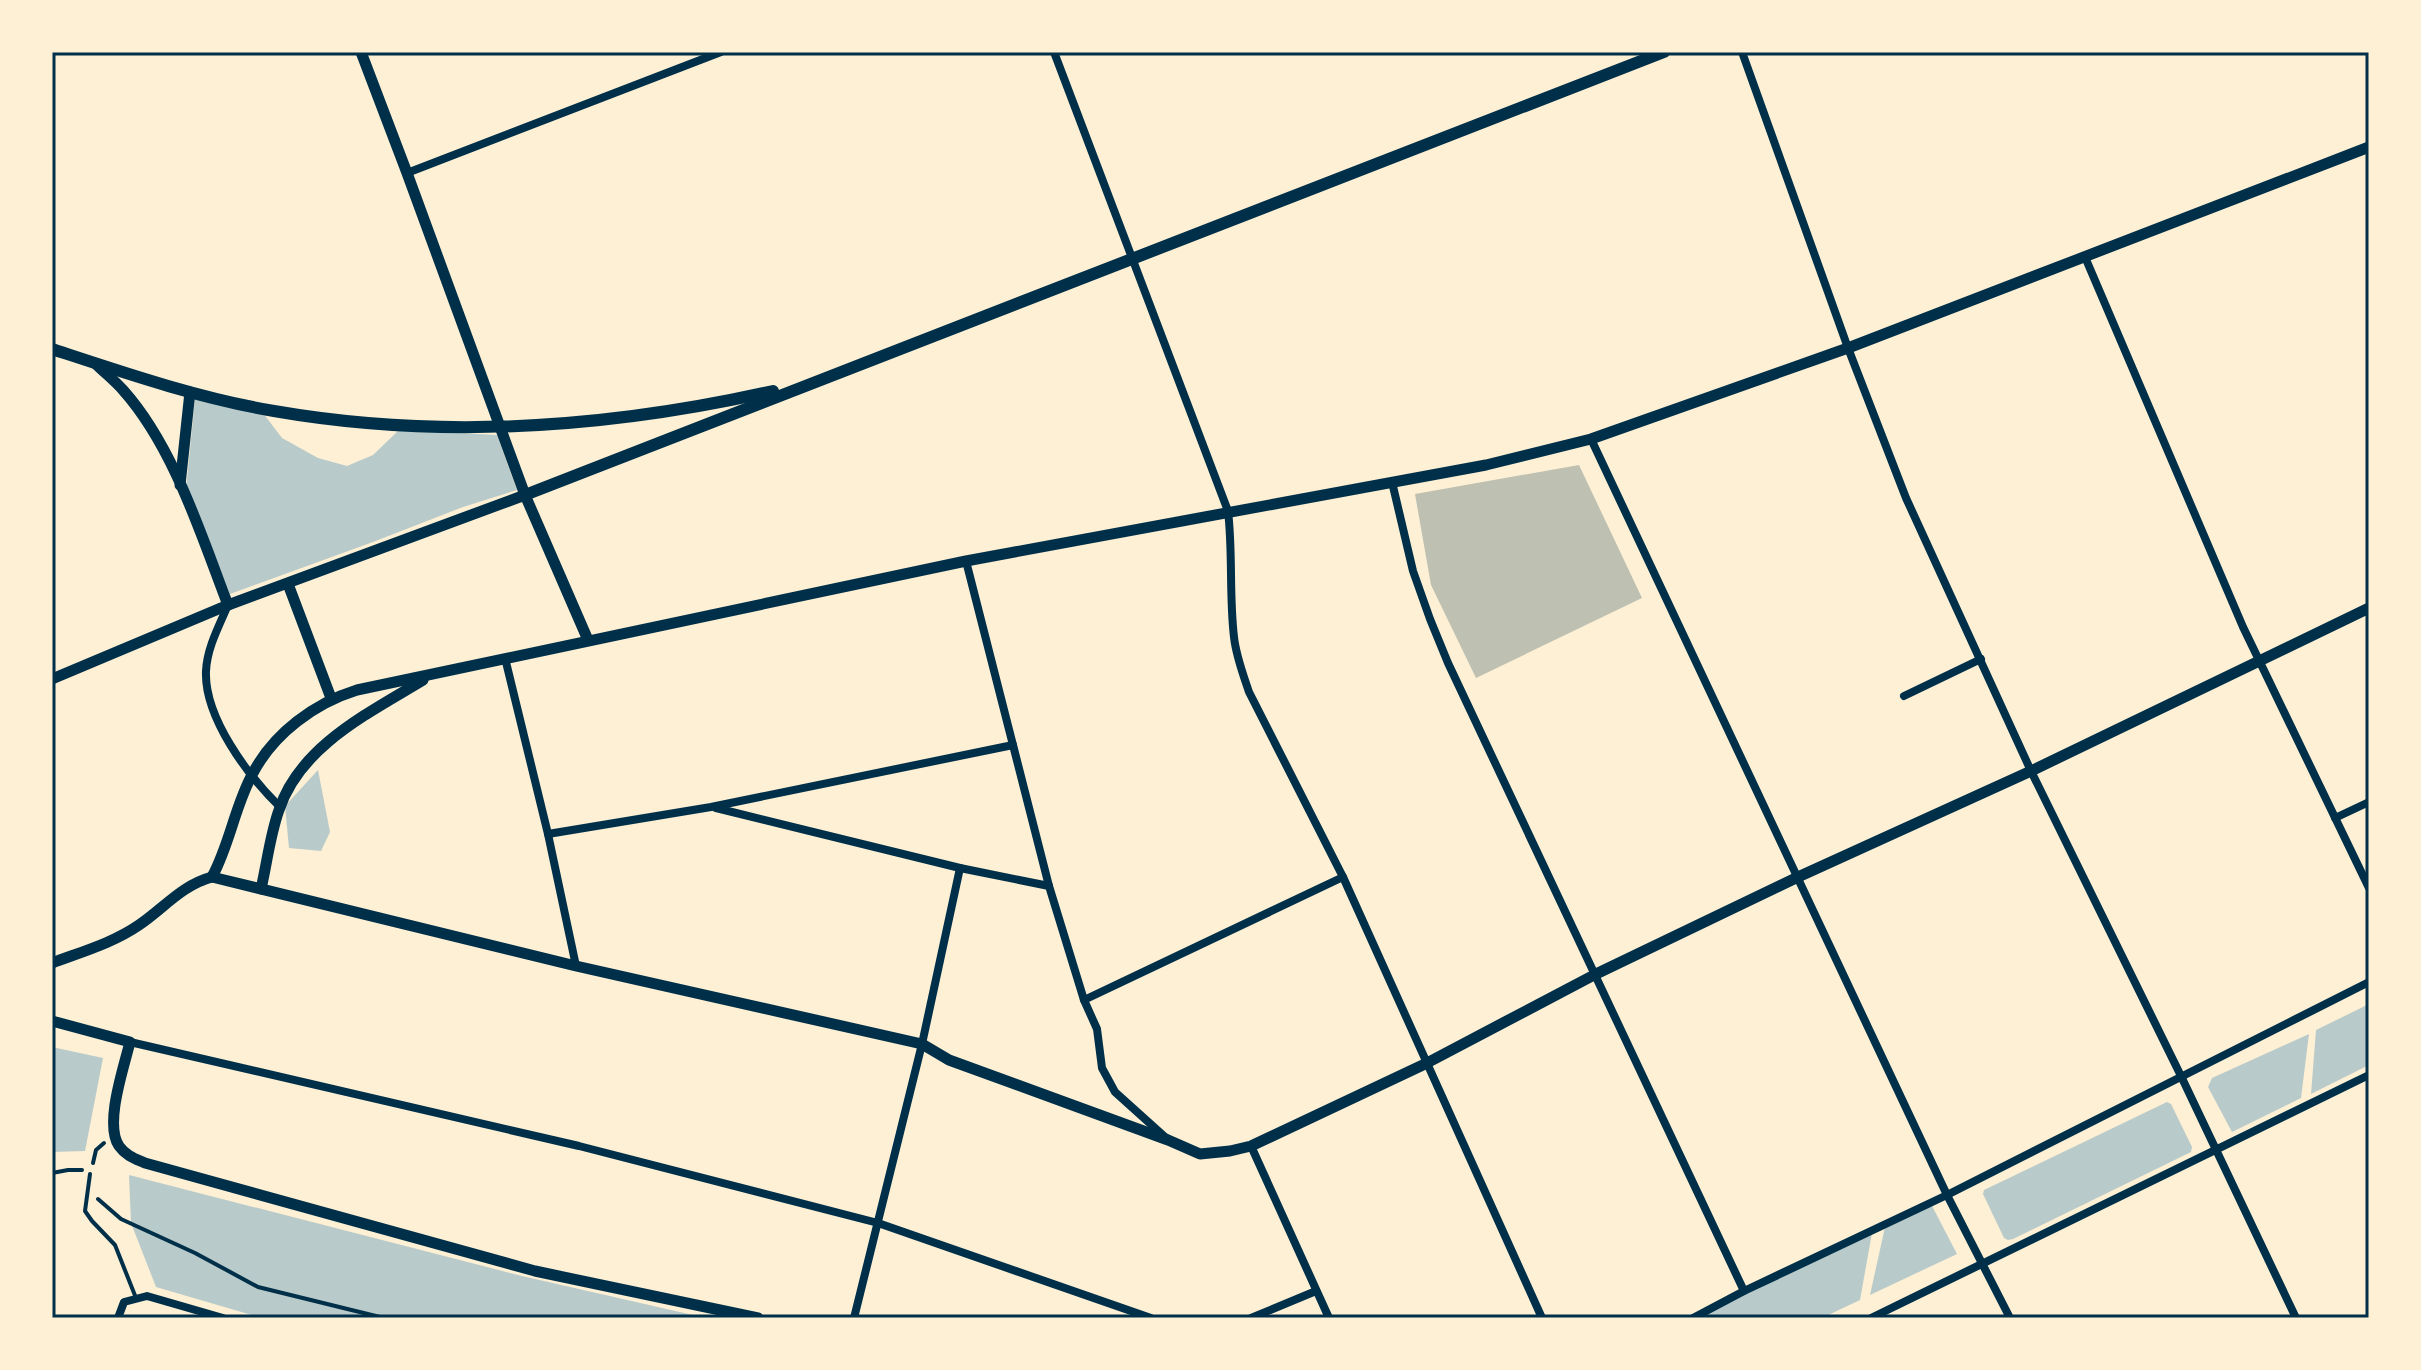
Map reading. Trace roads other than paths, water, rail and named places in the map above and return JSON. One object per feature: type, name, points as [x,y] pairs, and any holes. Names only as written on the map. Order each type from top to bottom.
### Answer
[{"type":"main road","points":[[525,495],[1664,52]]},
{"type":"main road","points":[[52,349],[190,392],[272,410],[330,419],[432,427],[501,428],[672,411],[823,380]]},
{"type":"street","points":[[361,52],[525,495],[588,640]]},
{"type":"street","points":[[407,173],[721,52]]},
{"type":"street","points":[[1054,52],[1228,511],[1234,636],[1249,692],[1343,877],[1542,1318]]},
{"type":"street","points":[[1742,52],[1848,348],[1906,498],[2031,771],[2296,1318]]},
{"type":"street","points":[[212,877],[221,861],[252,774],[265,754],[285,732],[331,698],[588,640],[966,561],[1486,465],[1591,439],[1848,348],[2369,147]]},
{"type":"street","points":[[2085,257],[2259,661],[2369,888]]},
{"type":"street","points":[[96,364],[123,390],[144,417],[180,486],[228,605],[210,648],[206,671],[208,697],[238,757],[280,807]]},
{"type":"street","points":[[180,486],[190,392]]},
{"type":"street","points":[[1591,439],[1947,1195],[2010,1318]]},
{"type":"street","points":[[1392,482],[1413,571],[1448,663],[1744,1291]]},
{"type":"street","points":[[52,679],[228,605],[525,495]]},
{"type":"street","points":[[966,561],[1049,886],[1084,1000],[1097,1029],[1102,1068],[1115,1092],[1168,1140]]},
{"type":"street","points":[[288,584],[331,698]]},
{"type":"street","points":[[52,963],[124,934],[184,888],[212,877],[576,966],[922,1044],[949,1060],[1200,1154],[1230,1151],[1251,1146],[1425,1064],[1596,974],[1798,877],[2031,771],[2369,608]]},
{"type":"street","points":[[505,658],[576,966]]},
{"type":"street","points":[[1904,696],[1981,659]]},
{"type":"street","points":[[261,889],[280,807],[297,776],[318,751],[344,729],[432,674]]},
{"type":"street","points":[[548,834],[711,807],[1013,745]]},
{"type":"street","points":[[2335,818],[2369,802]]},
{"type":"street","points":[[711,807],[960,868],[1049,886]]},
{"type":"street","points":[[854,1318],[922,1044],[960,868]]},
{"type":"street","points":[[1084,1000],[1343,877]]},
{"type":"street","points":[[1693,1318],[1947,1195],[2369,982]]},
{"type":"street","points":[[52,1021],[564,1143],[878,1223],[1151,1318]]},
{"type":"street","points":[[130,1042],[114,1116],[114,1133],[119,1146],[130,1157],[535,1271],[758,1318]]},
{"type":"street","points":[[1871,1318],[2369,1075]]},
{"type":"street","points":[[1251,1146],[1329,1318]]},
{"type":"street","points":[[1251,1318],[1316,1291]]},
{"type":"street","points":[[119,1314],[124,1302],[147,1296],[223,1318]]},
{"type":"lane","points":[[90,1174],[85,1211],[115,1245],[136,1298]]}]
